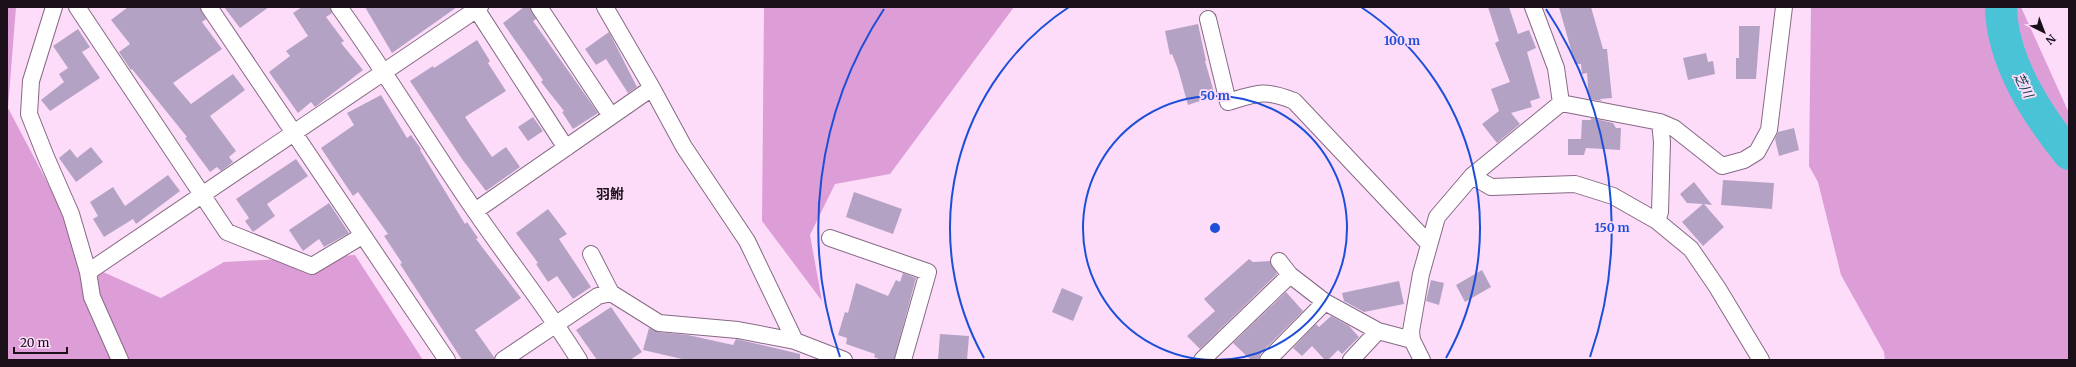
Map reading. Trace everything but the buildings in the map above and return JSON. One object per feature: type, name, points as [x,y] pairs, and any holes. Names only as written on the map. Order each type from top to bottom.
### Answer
[{"type":"street","points":[[54,7],[31,81],[29,114],[71,214],[88,272],[92,297],[120,360]]},
{"type":"street","points":[[77,7],[227,232],[312,266],[362,236]]},
{"type":"street","points":[[209,7],[447,360]]},
{"type":"street","points":[[339,7],[384,70],[475,212],[557,325],[579,360]]},
{"type":"street","points":[[539,7],[611,116]]},
{"type":"street","points":[[605,7],[684,147],[747,241],[795,341]]},
{"type":"street","points":[[1533,7],[1556,68],[1561,103]]},
{"type":"street","points":[[1561,103],[1660,122],[1674,128],[1722,166],[1744,160],[1757,152],[1769,130],[1784,7]]},
{"type":"street","points":[[88,272],[477,8],[566,148]]},
{"type":"street","points":[[1208,19],[1228,102],[1257,93],[1275,93],[1294,101],[1429,244]]},
{"type":"street","points":[[475,212],[652,88]]},
{"type":"street","points":[[1422,360],[1412,340],[1411,331],[1418,289],[1437,217],[1472,176],[1561,103]]},
{"type":"street","points":[[1657,221],[1660,212],[1662,142],[1660,122]]},
{"type":"street","points":[[1472,176],[1491,187],[1575,184],[1613,196],[1657,221],[1691,249],[1717,287],[1761,360]]},
{"type":"street","points":[[830,238],[928,272],[903,360]]},
{"type":"street","points":[[591,254],[611,293],[659,323],[738,330],[795,341],[844,360]]},
{"type":"street","points":[[1279,262],[1290,275],[1325,302],[1378,331],[1412,340]]},
{"type":"street","points":[[1202,360],[1290,275]]},
{"type":"street","points":[[503,360],[598,296],[611,293]]},
{"type":"street","points":[[1268,360],[1325,302]]},
{"type":"street","points":[[1351,360],[1378,331]]},
{"type":"shaded area","points":[[7,7],[16,7],[8,108],[92,267],[161,298],[224,262],[355,255],[423,360],[7,360]]},
{"type":"shaded area","points":[[764,7],[1014,7],[890,174],[835,184],[810,235],[822,301],[762,221]]},
{"type":"shaded area","points":[[1811,7],[2021,7],[2069,113],[2069,360],[1885,360],[1884,352],[1841,275],[1818,182],[1809,166]]},
{"type":"waterway","name":"芝川","points":[[2001,7],[2007,47],[2014,66],[2033,104],[2069,154]]},
{"type":"district","name":"羽鮒","points":[[610,194]]}]
